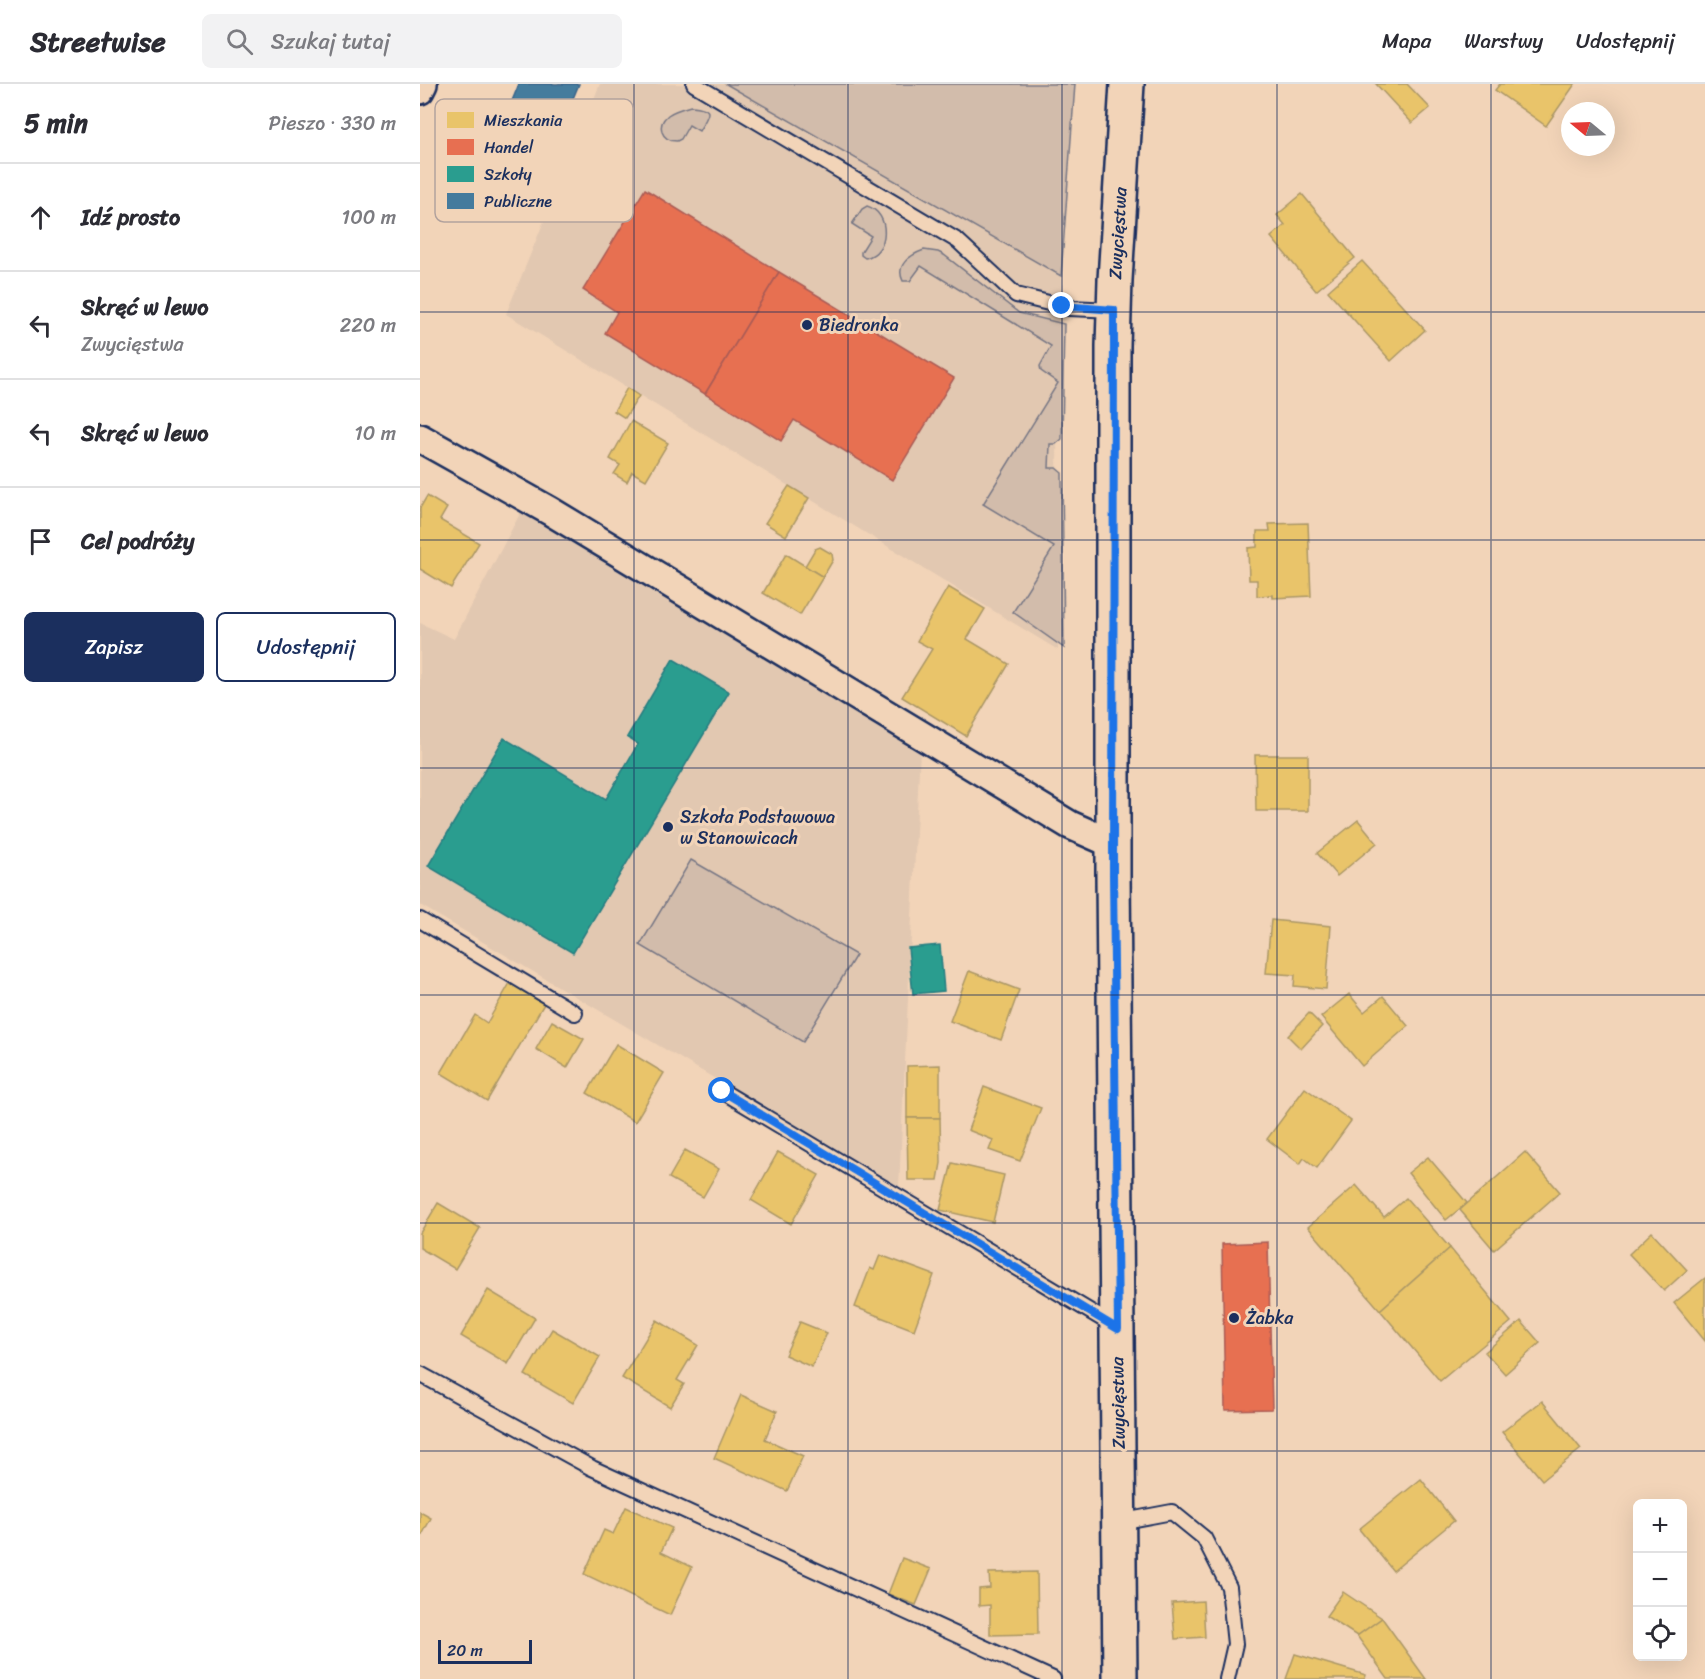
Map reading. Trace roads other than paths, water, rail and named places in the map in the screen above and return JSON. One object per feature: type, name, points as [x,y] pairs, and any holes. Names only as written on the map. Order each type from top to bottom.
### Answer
[{"type":"main road","name":"Zwycięstwa","points":[[1120,1679],[1113,844],[1114,310],[1127,84]]},
{"type":"street","points":[[420,90],[423,84]]},
{"type":"street","points":[[420,438],[550,511],[1070,825],[1113,844]]},
{"type":"lane","points":[[694,84],[958,242],[1016,295],[1069,308],[1114,310]]},
{"type":"lane","points":[[420,920],[575,1013]]},
{"type":"lane","points":[[722,1091],[1118,1329]]},
{"type":"lane","points":[[420,1374],[592,1468],[1053,1679]]},
{"type":"lane","points":[[1119,1522],[1172,1512],[1204,1538],[1229,1587],[1235,1644],[1227,1679]]},
{"type":"place","name":"Biedronka","points":[[807,325]]},
{"type":"place","name":"Szkoła Podstawowa w Stanowicach","points":[[668,827]]},
{"type":"place","name":"Żabka","points":[[1234,1318]]}]
